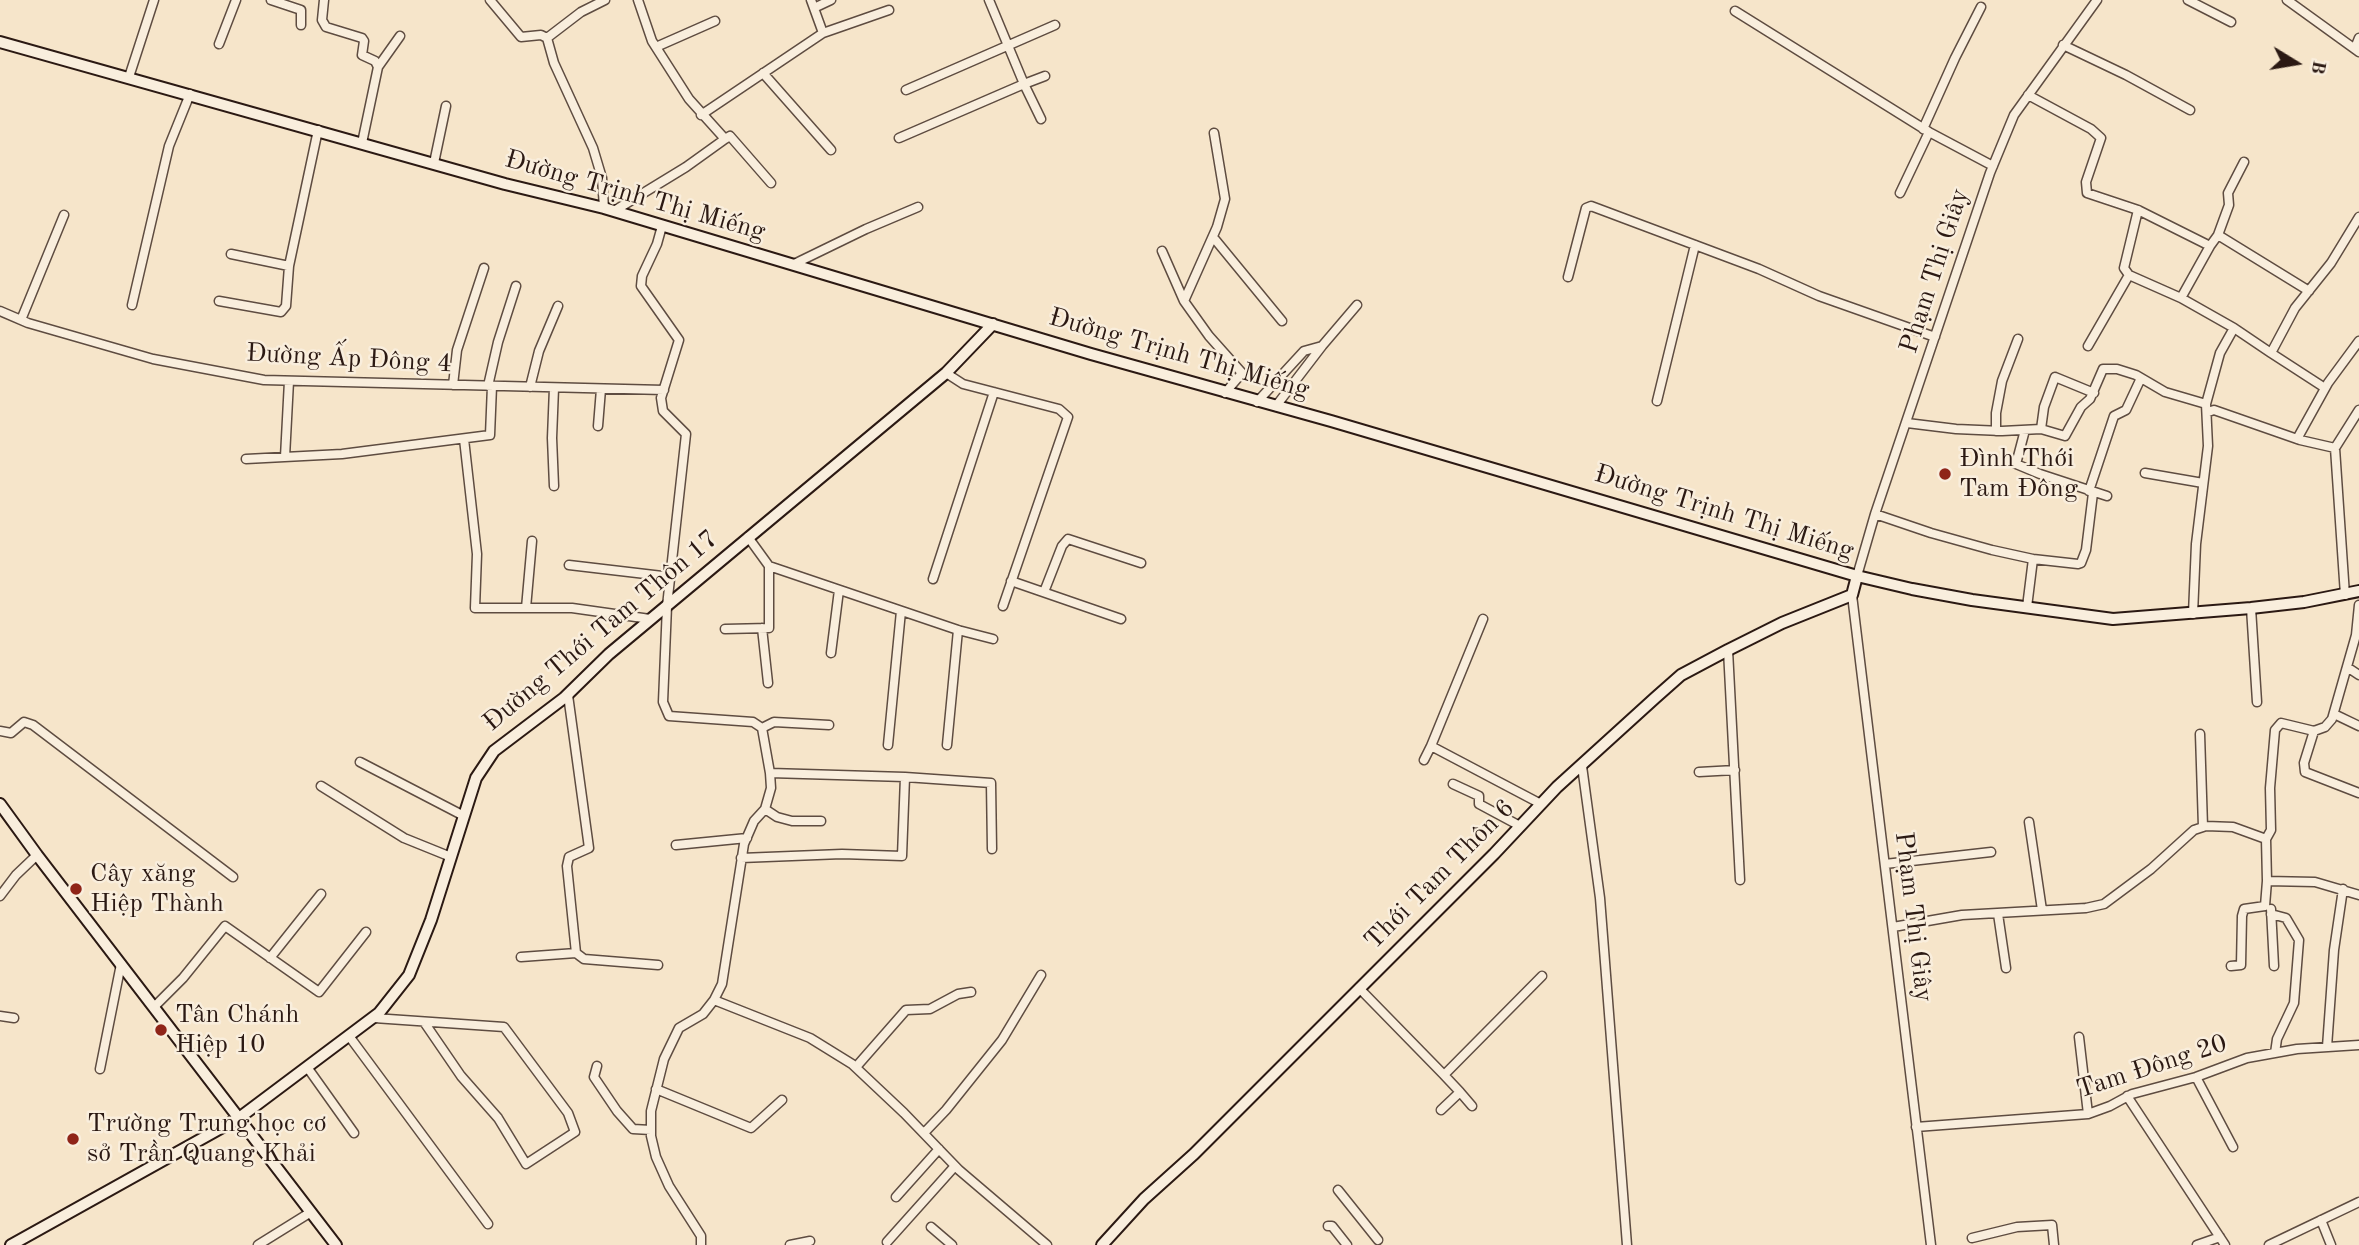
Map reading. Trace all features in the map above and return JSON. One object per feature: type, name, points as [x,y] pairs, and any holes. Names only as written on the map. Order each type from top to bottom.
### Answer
[{"type":"main road","name":"Đường Trịnh Thị Miếng","points":[[0,42],[609,210],[1224,393],[1857,576],[1912,589],[2113,619],[2250,608],[2359,591]]},
{"type":"main road","name":"Đường Thới Tam Thôn 17","points":[[11,1245],[239,1118],[374,1018],[409,975],[431,920],[476,778],[494,751],[568,695],[608,654],[946,373],[993,324]]},
{"type":"main road","points":[[1852,595],[1857,576]]},
{"type":"main road","name":"Thới Tam Thôn 6","points":[[1102,1245],[1144,1199],[1194,1154],[1541,804],[1681,676],[1782,623],[1852,595]]},
{"type":"main road","points":[[0,804],[336,1245]]},
{"type":"street","points":[[129,77],[154,0]]},
{"type":"street","points":[[219,44],[236,0]]},
{"type":"street","points":[[271,0],[301,10],[301,25]]},
{"type":"street","points":[[324,0],[322,20],[326,27],[362,38],[362,55],[375,61],[378,67]]},
{"type":"street","points":[[490,0],[521,37],[541,35],[547,38],[554,63],[593,148],[609,210],[686,167],[730,136],[771,183]]},
{"type":"street","points":[[547,38],[581,12],[605,0]]},
{"type":"street","points":[[638,0],[656,47],[701,115],[725,139]]},
{"type":"street","points":[[823,33],[812,4],[831,0]]},
{"type":"street","points":[[989,0],[1041,119]]},
{"type":"street","name":"Phạm Thị Giây","points":[[1857,576],[1875,513],[1993,166],[2014,115],[2096,0]]},
{"type":"street","points":[[2188,0],[2231,22]]},
{"type":"street","points":[[2287,0],[2357,50],[2359,38]]},
{"type":"street","points":[[1900,193],[1955,58],[1981,7]]},
{"type":"street","points":[[701,115],[823,33],[889,10]]},
{"type":"street","points":[[1735,11],[1926,130],[1993,166]]},
{"type":"street","points":[[656,47],[715,21]]},
{"type":"street","points":[[906,90],[1055,25]]},
{"type":"street","points":[[362,143],[378,67],[400,36]]},
{"type":"street","points":[[2063,45],[2190,110]]},
{"type":"street","points":[[763,74],[831,150]]},
{"type":"street","points":[[899,138],[1045,76]]},
{"type":"street","points":[[132,305],[169,146],[190,94]]},
{"type":"street","points":[[2028,95],[2091,129],[2101,138],[2086,182],[2087,192],[2138,210],[2210,246]]},
{"type":"street","points":[[434,163],[446,106]]},
{"type":"street","points":[[219,301],[281,312],[286,306],[289,266],[318,130]]},
{"type":"street","points":[[1184,301],[1213,237],[1225,199],[1214,134]]},
{"type":"street","points":[[2181,298],[2218,235],[2230,201],[2228,193],[2245,162]]},
{"type":"street","points":[[1568,277],[1589,205],[1696,245],[1819,296],[1935,337]]},
{"type":"street","points":[[794,264],[918,207]]},
{"type":"street","points":[[2138,210],[2124,268],[2129,275],[2181,298],[2234,328],[2325,388]]},
{"type":"street","points":[[21,320],[64,215]]},
{"type":"street","points":[[2271,354],[2295,308],[2331,263],[2359,217]]},
{"type":"street","points":[[662,226],[642,276],[641,286],[679,340],[661,398],[663,411],[687,434],[667,606],[663,702],[668,716],[753,722],[762,728],[771,788],[765,809],[754,821],[741,858],[722,984],[703,1014],[679,1028],[664,1059],[650,1111],[656,1157],[669,1186],[701,1241],[710,1245]]},
{"type":"street","points":[[2218,235],[2309,291]]},
{"type":"street","points":[[1213,237],[1282,321]]},
{"type":"street","points":[[1657,401],[1696,245]]},
{"type":"street","points":[[1162,251],[1184,301],[1209,336],[1242,373],[1224,393]]},
{"type":"street","points":[[231,254],[289,266]]},
{"type":"street","points":[[453,385],[457,351],[484,268]]},
{"type":"street","points":[[2088,346],[2129,275]]},
{"type":"street","points":[[246,458],[342,454],[490,435],[490,386],[498,342],[516,286]]},
{"type":"street","points":[[1276,406],[1357,305]]},
{"type":"street","points":[[530,387],[539,351],[558,306]]},
{"type":"street","name":"Đường Ấp Đông 4","points":[[0,311],[21,320],[152,359],[264,380],[664,390]]},
{"type":"street","points":[[2193,614],[2196,544],[2208,446],[2207,408],[2220,353],[2234,328]]},
{"type":"street","points":[[1996,431],[1996,413],[2002,381],[2018,339]]},
{"type":"street","points":[[2297,439],[2325,388],[2359,341]]},
{"type":"street","points":[[1257,402],[1304,351],[1322,346]]},
{"type":"street","points":[[1906,423],[1996,431],[2042,429],[2065,436],[2081,407],[2091,399],[2103,369],[2117,369],[2207,408],[2297,439],[2334,447]]},
{"type":"street","points":[[946,373],[963,384],[1059,409],[1068,417],[1003,606]]},
{"type":"street","points":[[2042,429],[2044,407],[2055,377],[2094,393]]},
{"type":"street","points":[[1875,513],[1931,533],[2033,559],[2081,563],[2087,550],[2091,492],[2114,416],[2126,411],[2141,378]]},
{"type":"street","points":[[285,457],[289,381]]},
{"type":"street","points":[[554,388],[554,486]]},
{"type":"street","points":[[598,426],[601,388]]},
{"type":"street","points":[[933,579],[994,392]]},
{"type":"street","points":[[2345,595],[2334,447],[2359,410]]},
{"type":"street","points":[[2025,430],[2016,464],[2107,496]]},
{"type":"street","points":[[464,439],[467,485],[477,554],[475,608],[572,608],[650,620]]},
{"type":"street","points":[[2145,473],[2203,483]]},
{"type":"street","points":[[748,537],[769,566],[958,630],[993,639]]},
{"type":"street","points":[[1044,593],[1062,546],[1068,539],[1141,563]]},
{"type":"street","points":[[526,608],[532,541]]},
{"type":"street","points":[[2027,607],[2033,559]]},
{"type":"street","points":[[569,565],[671,577]]},
{"type":"street","points":[[725,629],[769,628],[769,566]]},
{"type":"street","points":[[1011,581],[1121,619]]},
{"type":"street","points":[[831,653],[839,590]]},
{"type":"street","name":"Phạm Thị Giây","points":[[1852,595],[1931,1245]]},
{"type":"street","points":[[2274,966],[2268,910],[2266,839],[2271,830],[2270,788],[2275,730],[2281,723],[2314,732],[2325,727],[2334,714],[2356,635],[2359,605]]},
{"type":"street","points":[[2250,608],[2257,702]]},
{"type":"street","points":[[888,745],[901,611]]},
{"type":"street","points":[[1424,760],[1483,619]]},
{"type":"street","points":[[762,628],[768,684]]},
{"type":"street","points":[[947,745],[958,630]]},
{"type":"street","points":[[1728,650],[1740,880]]},
{"type":"street","points":[[2347,667],[2359,675]]},
{"type":"street","points":[[568,695],[589,848],[569,857],[567,866],[576,953]]},
{"type":"street","points":[[2334,714],[2359,726]]},
{"type":"street","points":[[0,731],[11,733],[24,722],[33,725],[233,877]]},
{"type":"street","points":[[762,728],[774,722],[829,725]]},
{"type":"street","points":[[2314,732],[2304,763],[2305,772],[2359,793]]},
{"type":"street","points":[[2200,734],[2203,827]]},
{"type":"street","points":[[1431,746],[1541,804]]},
{"type":"street","points":[[360,762],[464,816]]},
{"type":"street","points":[[1582,766],[1600,898],[1627,1245]]},
{"type":"street","points":[[1699,772],[1735,770]]},
{"type":"street","points":[[770,773],[905,777],[991,783],[992,849]]},
{"type":"street","points":[[741,858],[842,854],[902,856],[905,777]]},
{"type":"street","points":[[1453,784],[1479,796],[1479,804],[1483,807],[1520,826]]},
{"type":"street","points":[[321,786],[404,838],[451,857]]},
{"type":"street","points":[[765,809],[777,817],[792,821],[821,821]]},
{"type":"street","points":[[2029,822],[2042,911]]},
{"type":"street","points":[[1893,927],[1962,915],[2086,908],[2104,904],[2151,869],[2194,830],[2203,827],[2233,827],[2266,839]]},
{"type":"street","points":[[676,845],[747,838]]},
{"type":"street","points":[[1885,864],[1991,852]]},
{"type":"street","points":[[0,896],[37,855]]},
{"type":"street","points":[[2267,881],[2315,882],[2359,895]]},
{"type":"street","points":[[2327,1047],[2334,950],[2343,889]]},
{"type":"street","points":[[270,958],[321,894]]},
{"type":"street","points":[[2231,966],[2241,965],[2244,909],[2268,910],[2286,918],[2299,940],[2294,1003],[2277,1039],[2275,1053]]},
{"type":"street","points":[[1998,914],[2006,968]]},
{"type":"street","points":[[155,1006],[183,978],[225,926],[319,992],[366,932]]},
{"type":"street","points":[[521,957],[576,953],[584,959],[658,965]]},
{"type":"street","points":[[100,1069],[121,964]]},
{"type":"street","points":[[924,1133],[1002,1040],[1041,975]]},
{"type":"street","points":[[1444,1074],[1542,976]]},
{"type":"street","points":[[1359,988],[1472,1106]]},
{"type":"street","points":[[856,1067],[906,1010],[930,1010],[958,994],[971,992]]},
{"type":"street","points":[[714,1000],[810,1038],[856,1067],[955,1166],[1047,1245]]},
{"type":"street","points":[[0,1016],[15,1018]]},
{"type":"street","points":[[374,1018],[504,1027],[568,1114],[575,1132],[526,1164],[498,1118],[461,1076],[424,1022]]},
{"type":"street","points":[[349,1036],[488,1224]]},
{"type":"street","points":[[2079,1037],[2088,1114]]},
{"type":"street","name":"Tam Đông 20","points":[[1916,1126],[2088,1114],[2127,1096],[2196,1077],[2247,1058],[2359,1045]]},
{"type":"street","points":[[597,1066],[594,1077],[617,1111],[633,1129],[651,1130]]},
{"type":"street","points":[[307,1067],[354,1133]]},
{"type":"street","points":[[2196,1077],[2233,1147]]},
{"type":"street","points":[[656,1089],[751,1128],[782,1100]]},
{"type":"street","points":[[1440,1110],[1460,1092]]},
{"type":"street","points":[[2127,1096],[2223,1241],[2197,1245]]},
{"type":"street","points":[[896,1197],[939,1149]]},
{"type":"street","points":[[887,1242],[955,1166]]},
{"type":"street","points":[[1338,1190],[1377,1243]]},
{"type":"street","points":[[2269,1245],[2359,1202]]},
{"type":"street","points":[[258,1245],[310,1212]]},
{"type":"street","points":[[2321,1220],[2331,1245]]},
{"type":"street","points":[[1972,1238],[2017,1227],[2052,1225],[2054,1245]]},
{"type":"street","points":[[1328,1226],[1332,1226],[1347,1245]]},
{"type":"street","points":[[931,1227],[953,1245]]},
{"type":"street","points":[[790,1245],[810,1241]]},
{"type":"place","name":"Đình Thới Tam Đông","points":[[1945,474]]},
{"type":"place","name":"Cây xăng Hiệp Thành","points":[[76,889]]},
{"type":"place","name":"Tân Chánh Hiệp 10","points":[[161,1030]]},
{"type":"place","name":"Trường Trung học cơ sở Trần Quang Khải","points":[[73,1139]]}]
